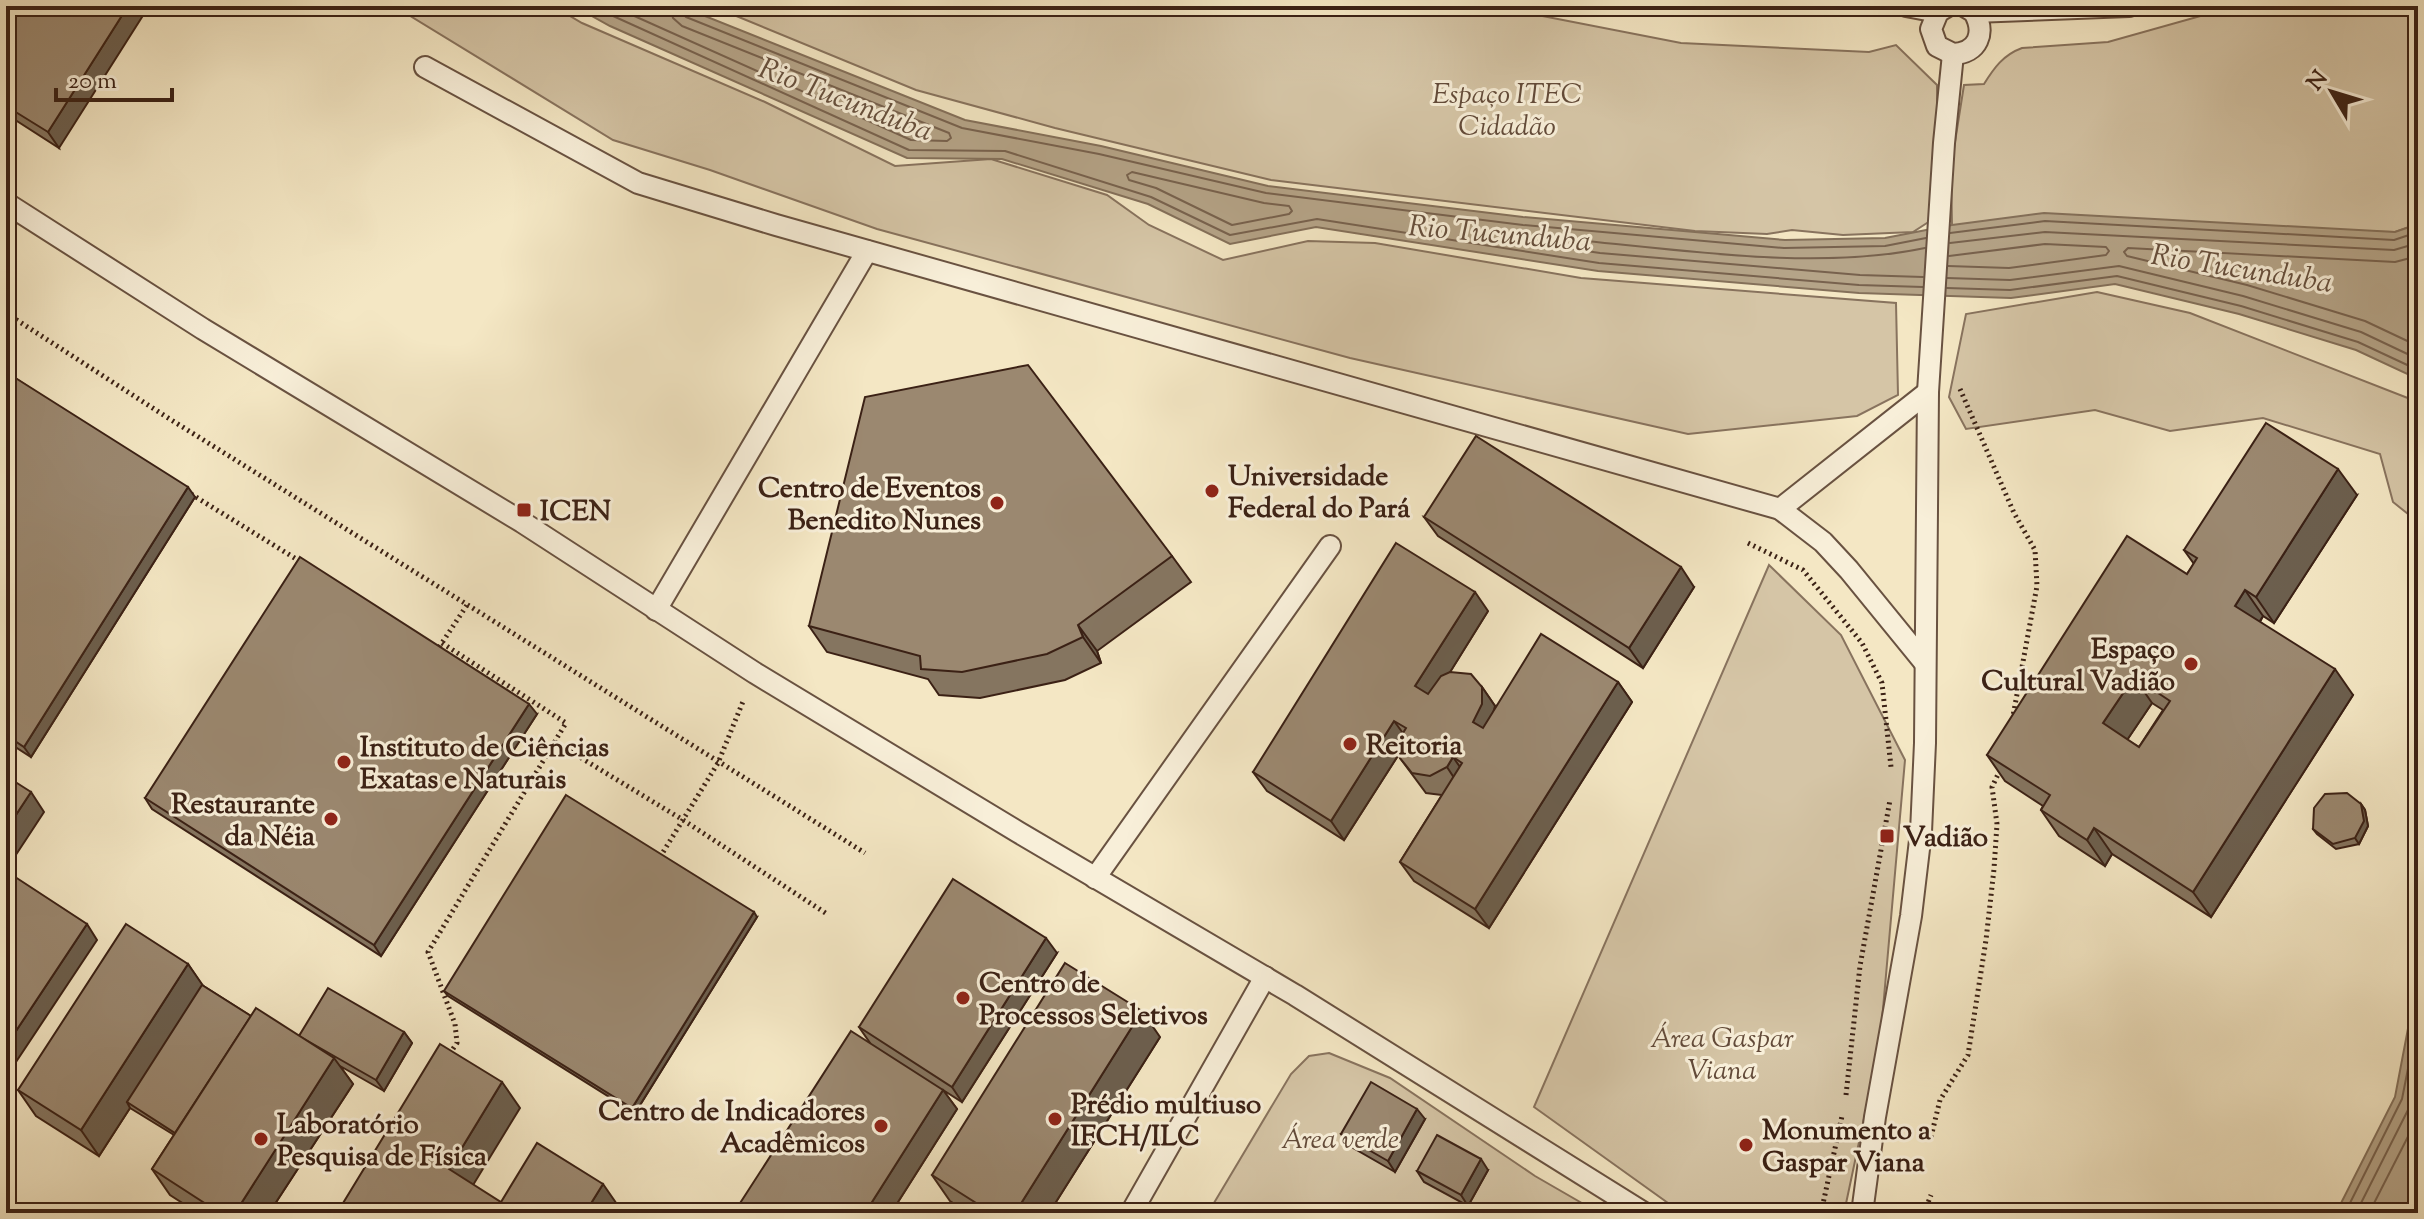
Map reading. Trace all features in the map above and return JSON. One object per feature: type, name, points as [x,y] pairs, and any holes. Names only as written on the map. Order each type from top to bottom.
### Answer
[{"type":"lane","points":[[1906,6],[1943,9],[1931,29],[1932,38],[1937,46],[1953,54],[1963,54],[1979,41],[1981,30],[1969,9],[2129,6]]},
{"type":"lane","points":[[1862,1213],[1919,855],[1925,743],[1928,392],[1944,143],[1953,54]]},
{"type":"lane","points":[[425,67],[638,183],[867,251],[1780,509],[1823,542],[1924,662]]},
{"type":"lane","points":[[6,203],[203,329],[522,522],[755,673],[1265,977],[1644,1213]]},
{"type":"lane","points":[[656,610],[867,251]]},
{"type":"lane","points":[[1780,509],[1928,392]]},
{"type":"lane","points":[[1095,878],[1330,546]]},
{"type":"lane","points":[[1131,1213],[1265,977]]},
{"type":"path","points":[[6,313],[865,853]]},
{"type":"path","points":[[1959,387],[2014,513],[2035,550],[2037,586],[2010,731]]},
{"type":"path","points":[[189,492],[311,568]]},
{"type":"path","points":[[1748,543],[1803,570],[1862,643],[1882,683],[1893,782]]},
{"type":"path","points":[[434,655],[467,605]]},
{"type":"path","points":[[442,643],[566,723],[428,952],[455,1024],[457,1043],[443,1062]]},
{"type":"path","points":[[660,857],[718,763],[755,673]]},
{"type":"path","points":[[555,742],[683,820],[827,914]]},
{"type":"path","points":[[1931,1137],[1940,1100],[1968,1055],[1994,869],[1997,824],[1992,787],[2005,761]]},
{"type":"path","points":[[1821,1213],[1844,1106],[1860,966],[1891,796]]},
{"type":"path","points":[[1924,1213],[1931,1195]]},
{"type":"green space","points":[[394,6],[553,6],[582,23],[765,102],[895,166],[991,159],[1107,195],[1149,225],[1223,260],[1308,241],[1375,243],[1581,278],[1896,303],[1898,395],[1857,416],[1688,434],[1350,358],[877,229],[710,170],[613,140]]},
{"type":"green space","name":"Espaço ITEC Cidadão","points":[[712,6],[1464,6],[1527,13],[1681,43],[1869,52],[1896,45],[1937,85],[1937,136],[1930,221],[1913,232],[1843,235],[1792,230],[1767,234],[1695,231],[1271,180],[1055,128],[916,90]]},
{"type":"green space","points":[[2236,6],[2418,6],[2418,224],[2395,232],[1952,225],[1951,167],[1964,85],[1984,84],[2009,54],[2022,48],[2108,42]]},
{"type":"green space","points":[[2097,292],[2190,313],[2418,402],[2418,522],[2393,502],[2380,454],[2263,418],[2170,431],[2095,410],[1966,429],[1949,397],[1966,314]]},
{"type":"green space","name":"Área Gaspar Viana","points":[[1769,565],[1841,635],[1905,760],[1880,1043],[1844,1213],[1682,1213],[1534,1107]]},
{"type":"green space","name":"Área verde","points":[[1329,1053],[1390,1078],[1535,1176],[1599,1213],[1208,1213],[1291,1074],[1309,1056]]},
{"type":"water","name":"Rio Tucunduba","points":[[574,6],[680,6],[965,120],[1101,146],[1268,186],[1523,217],[1785,240],[1885,238],[1952,225],[2044,213],[2395,232],[2418,224],[2418,379],[2356,350],[2239,314],[2115,284],[2011,298],[1859,293],[1598,271],[1316,227],[1230,244],[1148,204],[1002,159],[907,158],[610,26]]},
{"type":"water","points":[[2418,976],[2418,1213],[2336,1213],[2395,1097]]},
{"type":"building","points":[[6,6],[128,6],[48,132],[6,106]]},
{"type":"building","name":"Centro de Eventos Benedito Nunes","points":[[1028,365],[1172,556],[1078,625],[1083,637],[1047,654],[962,672],[921,669],[920,656],[809,626],[865,397]]},
{"type":"building","points":[[6,372],[188,487],[24,747],[6,735]]},
{"type":"building","name":"Espaço Cultural Vadião","points":[[2266,423],[2338,469],[2256,597],[2245,590],[2235,606],[2335,669],[2193,892],[2094,828],[2087,840],[2041,810],[2050,795],[1987,755],[2127,536],[2187,574],[2197,558],[2184,550]],"holes":[[[2134,677],[2170,701],[2139,747],[2103,723]]]},
{"type":"building","points":[[1476,436],[1681,567],[1629,648],[1424,517]]},
{"type":"building","name":"Reitoria","points":[[1396,543],[1475,592],[1415,686],[1428,694],[1441,676],[1450,672],[1471,674],[1482,687],[1482,704],[1473,722],[1483,728],[1541,634],[1618,682],[1475,909],[1400,862],[1462,763],[1453,757],[1447,767],[1430,776],[1412,773],[1400,758],[1397,748],[1406,728],[1394,721],[1331,821],[1253,772]]},
{"type":"building","name":"Instituto de Ciências Exatas e Naturais","points":[[300,557],[529,704],[374,945],[145,798]]},
{"type":"building","points":[[6,776],[31,792],[6,830]]},
{"type":"building","points":[[2347,793],[2361,804],[2364,821],[2355,838],[2333,844],[2313,829],[2314,808],[2325,794]]},
{"type":"building","points":[[566,795],[754,912],[632,1108],[444,991]]},
{"type":"building","points":[[6,871],[87,924],[6,1046]]},
{"type":"building","name":"Centro de Processos Seletivos","points":[[953,879],[1046,938],[952,1087],[859,1027]]},
{"type":"building","points":[[126,924],[188,964],[81,1130],[18,1090]]},
{"type":"building","name":"Prédio multiuso IFCH/ILC","points":[[1065,963],[1142,1011],[1015,1213],[992,1213],[932,1175]]},
{"type":"building","name":"Laboratório Pesquisa de Física","points":[[202,985],[251,1016],[175,1133],[127,1102]]},
{"type":"building","points":[[328,988],[404,1032],[376,1080],[299,1036]]},
{"type":"building","name":"Laboratório Pesquisa de Física","points":[[256,1008],[334,1058],[235,1213],[220,1213],[152,1169]]},
{"type":"building","name":"Centro de Indicadores Acadêmicos","points":[[851,1031],[943,1090],[865,1213],[738,1213],[735,1211]]},
{"type":"building","points":[[440,1044],[502,1082],[449,1169],[501,1202],[537,1143],[603,1184],[585,1213],[337,1213]]},
{"type":"building","points":[[1371,1082],[1417,1109],[1388,1161],[1341,1134]]},
{"type":"building","points":[[1437,1135],[1481,1159],[1461,1195],[1417,1171]]},
{"type":"place","name":"Universidade Federal do Pará","points":[[1212,491]]},
{"type":"place","name":"Centro de Eventos Benedito Nunes","points":[[997,503]]},
{"type":"place","name":"ICEN","points":[[524,510]]},
{"type":"place","name":"Espaço Cultural Vadião","points":[[2191,664]]},
{"type":"place","name":"Reitoria","points":[[1350,744]]},
{"type":"place","name":"Instituto de Ciências Exatas e Naturais","points":[[344,762]]},
{"type":"place","name":"Restaurante da Néia","points":[[331,819]]},
{"type":"place","name":"Vadião","points":[[1887,836]]},
{"type":"place","name":"Centro de Processos Seletivos","points":[[963,998]]},
{"type":"place","name":"Prédio multiuso IFCH/ILC","points":[[1055,1119]]},
{"type":"place","name":"Centro de Indicadores Acadêmicos","points":[[881,1126]]},
{"type":"place","name":"Laboratório Pesquisa de Física","points":[[261,1139]]},
{"type":"place","name":"Monumento a Gaspar Viana","points":[[1746,1145]]}]
